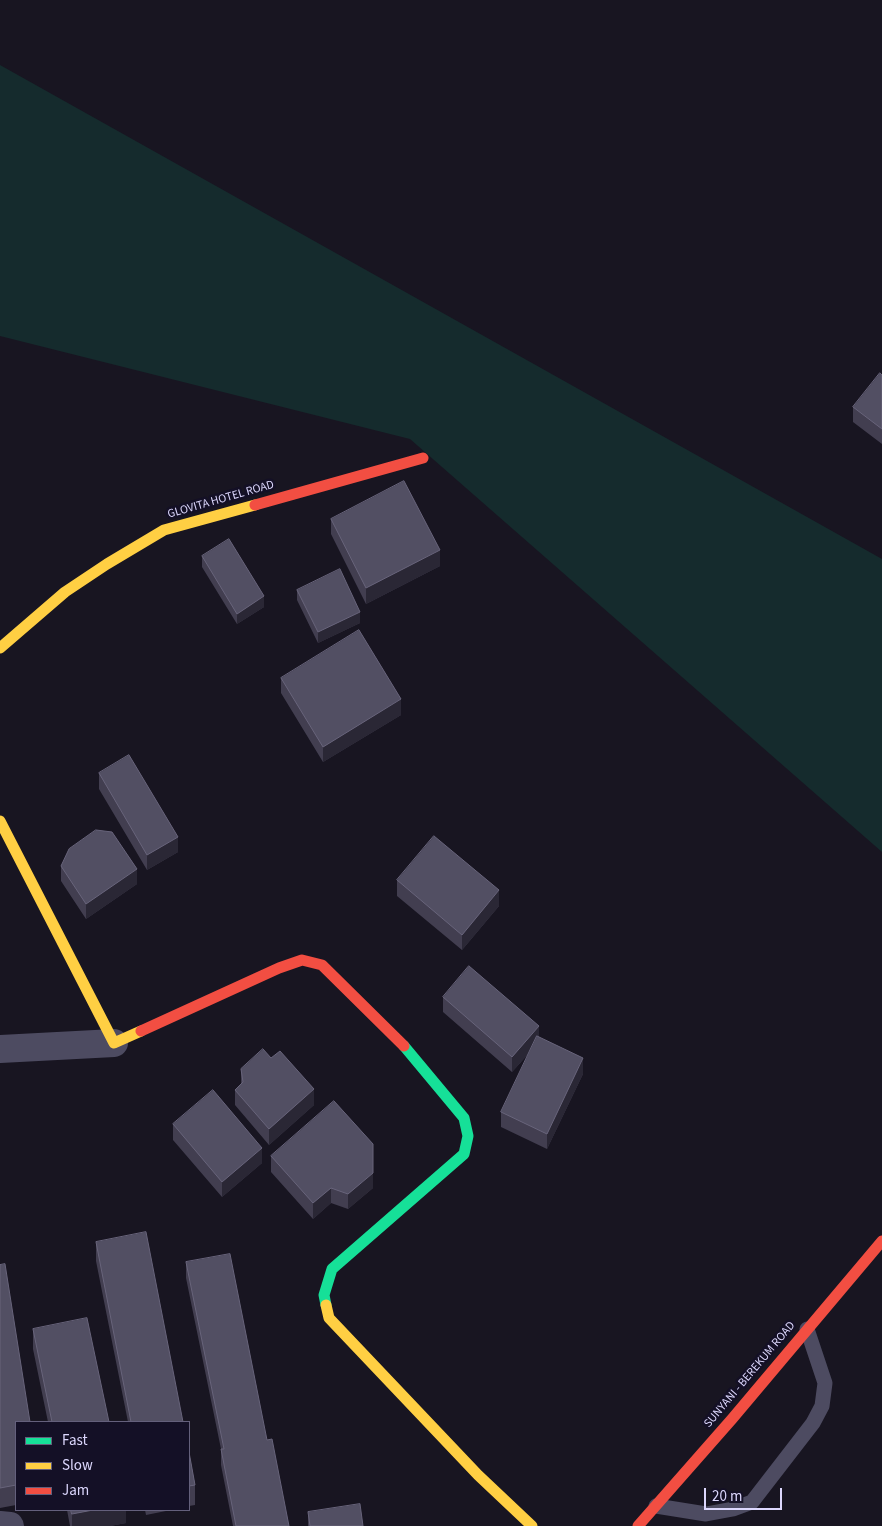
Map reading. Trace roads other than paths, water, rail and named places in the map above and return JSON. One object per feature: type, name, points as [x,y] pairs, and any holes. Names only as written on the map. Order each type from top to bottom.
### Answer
[{"type":"street","name":"GLOVITA HOTEL ROAD","points":[[0,648],[65,592],[164,530],[423,458]]},
{"type":"street","points":[[0,821],[114,1043]]},
{"type":"street","points":[[0,1049],[114,1043],[279,968],[302,960],[322,965],[406,1048],[464,1118],[468,1136],[464,1154],[332,1269],[324,1295],[329,1318],[478,1475],[532,1526]]},
{"type":"street","name":"SUNYANI - BEREKUM ROAD","points":[[638,1526],[882,1241]]},
{"type":"street","points":[[0,1526],[10,1526]]},
{"type":"lane","points":[[656,1506],[706,1514],[733,1509],[752,1502],[813,1423],[822,1406],[825,1383],[807,1329]]}]
